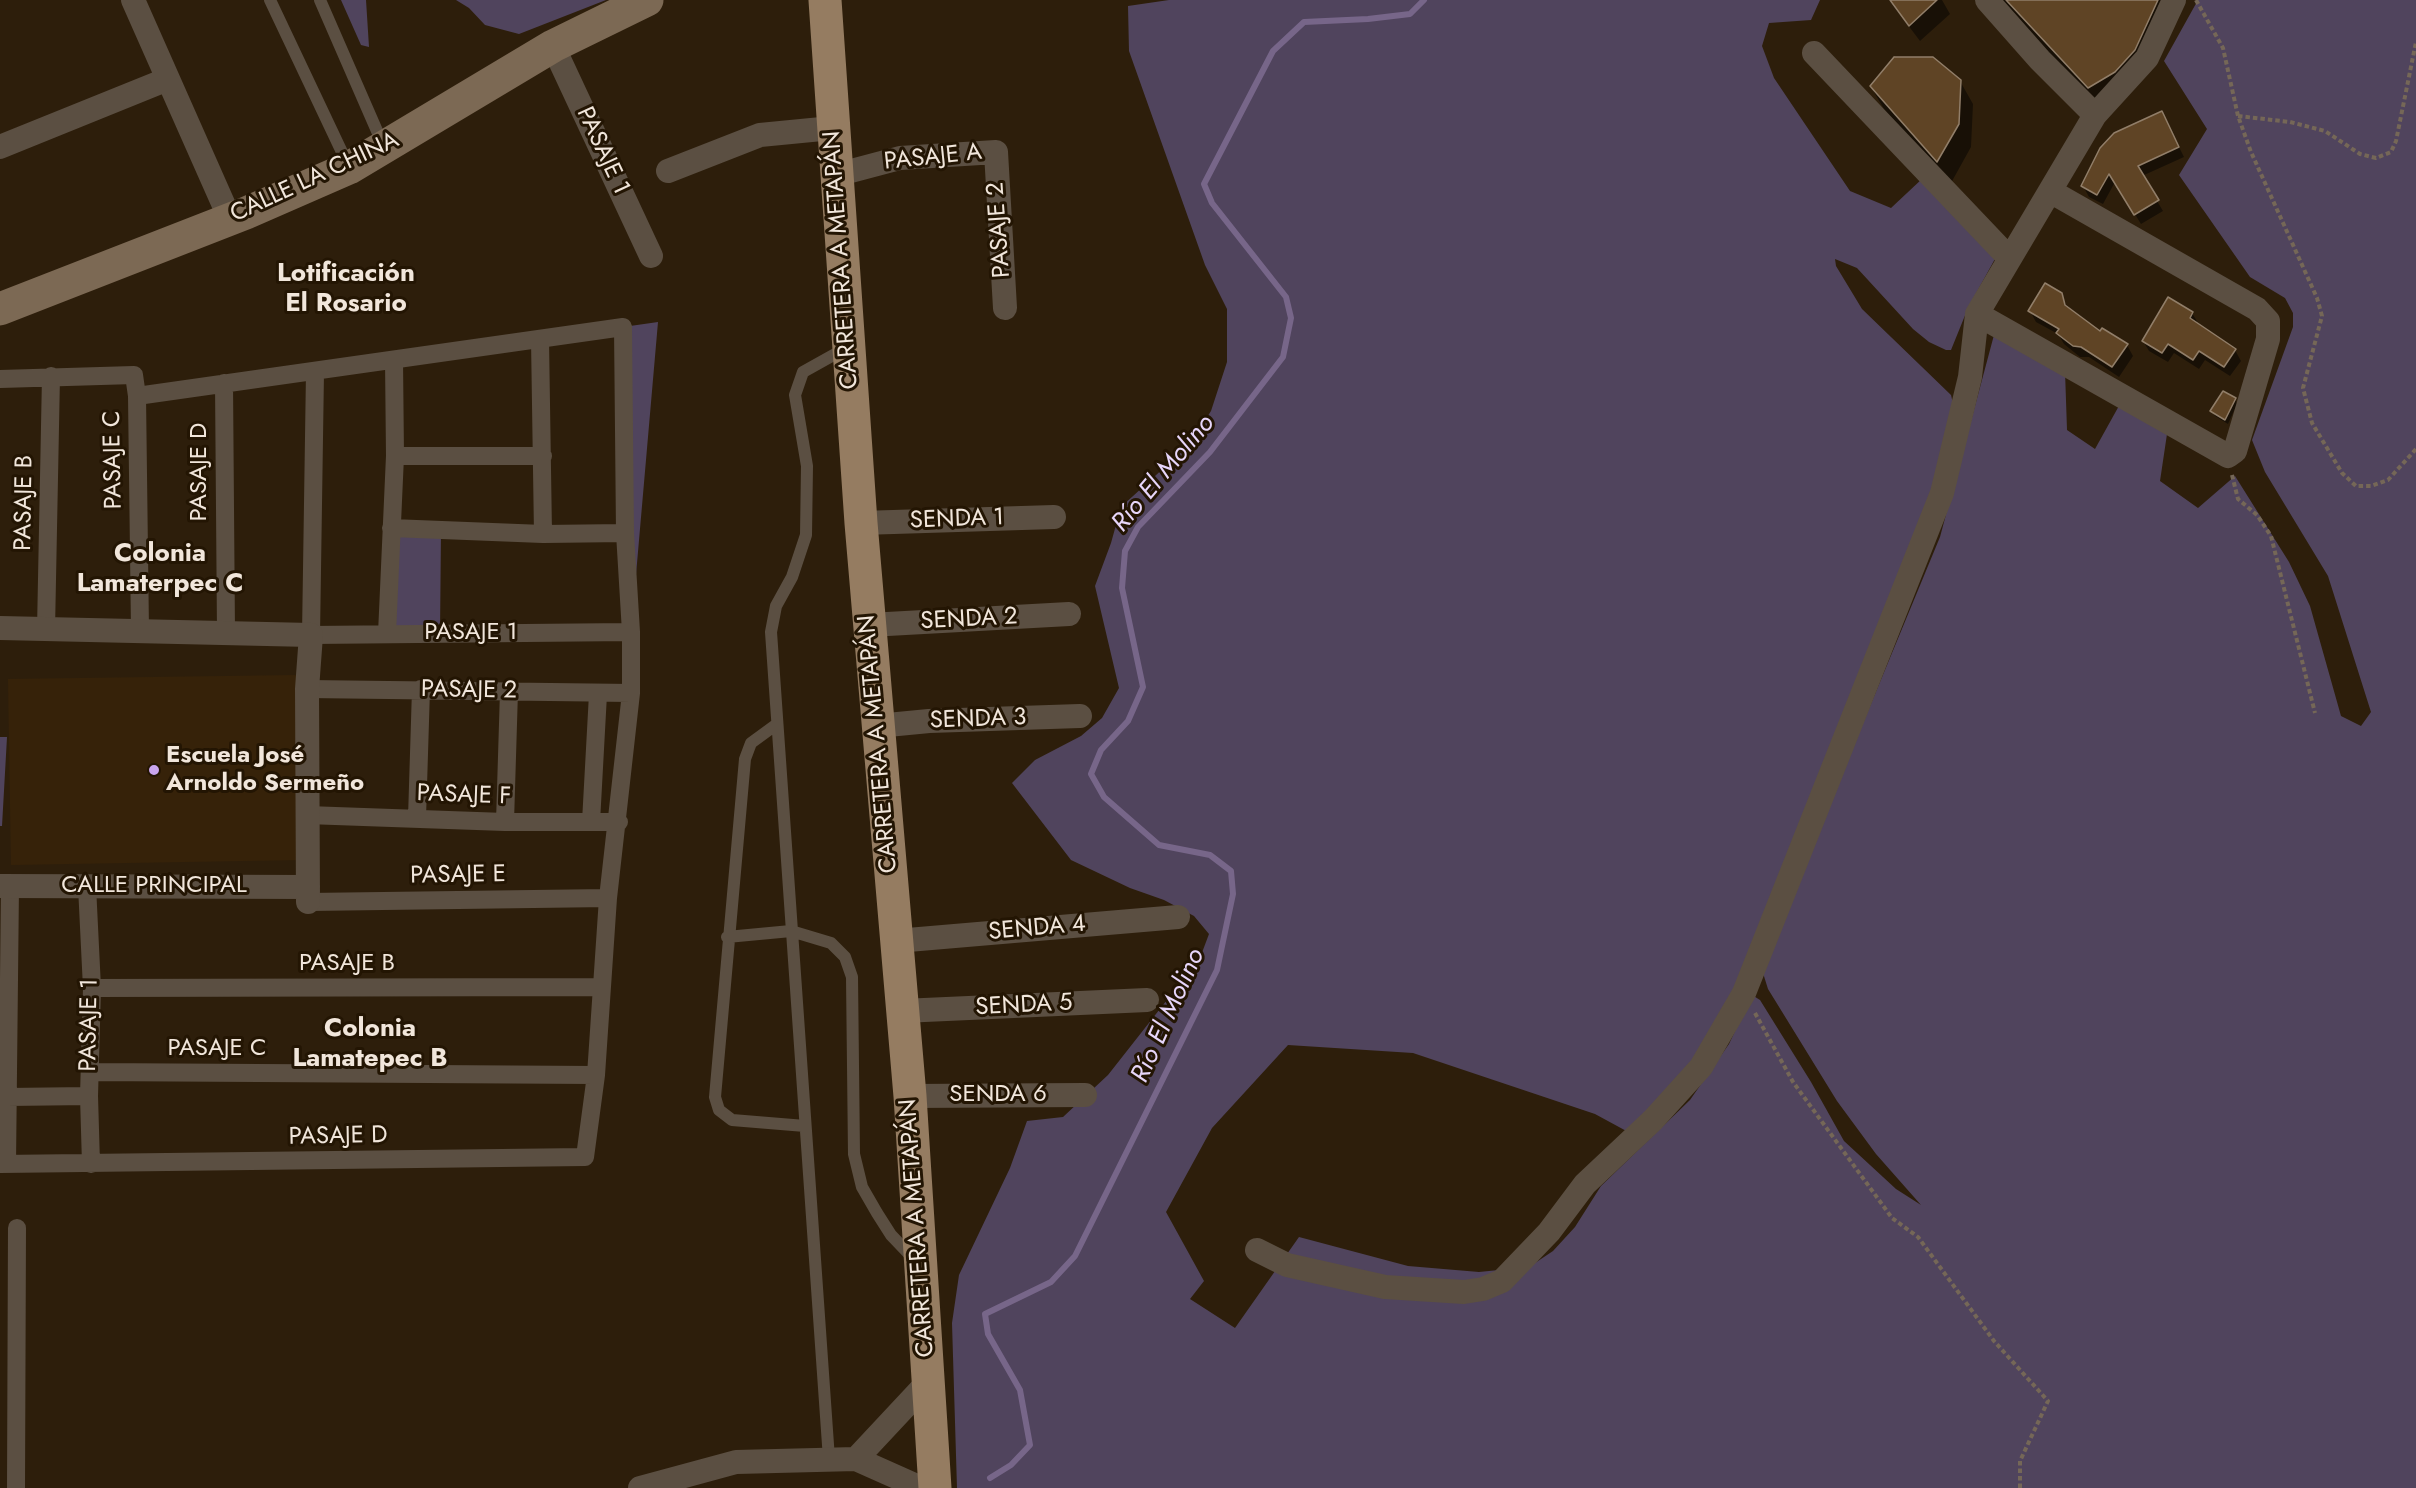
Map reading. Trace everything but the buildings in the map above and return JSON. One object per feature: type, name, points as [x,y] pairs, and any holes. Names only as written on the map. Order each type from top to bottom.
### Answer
[{"type":"main road","name":"CALLE LA CHINA","points":[[0,309],[230,219],[349,168],[553,46],[647,0]]},
{"type":"main road","name":"CARRETERA A METAPÁN","points":[[825,0],[861,524],[910,1096],[935,1488]]},
{"type":"street","points":[[133,0],[230,219]]},
{"type":"street","points":[[1988,0],[2040,60],[2095,115]]},
{"type":"street","points":[[1257,1250],[1287,1265],[1385,1287],[1464,1292],[1483,1289],[1502,1281],[1550,1232],[1585,1184],[1653,1120],[1701,1067],[1744,993],[1942,493],[1970,377],[1977,314],[2095,115],[2147,58],[2174,0]]},
{"type":"street","name":"PASAJE 1","points":[[553,46],[651,256]]},
{"type":"street","points":[[1814,53],[2009,258]]},
{"type":"street","points":[[0,147],[168,79]]},
{"type":"street","points":[[668,171],[760,135],[832,128]]},
{"type":"street","name":"PASAJE A","points":[[836,175],[900,158],[996,152]]},
{"type":"street","name":"PASAJE 2","points":[[996,152],[1005,308]]},
{"type":"street","points":[[1977,314],[2228,456],[2235,451],[2268,339],[2268,321],[2257,309],[2050,191]]},
{"type":"street","points":[[0,379],[134,375],[137,396],[623,327],[625,533],[631,632],[631,693],[619,822],[608,898],[596,1075]]},
{"type":"street","points":[[540,339],[543,534]]},
{"type":"street","points":[[387,634],[395,456],[394,360]]},
{"type":"street","points":[[308,894],[307,689],[311,635],[315,372]]},
{"type":"street","name":"PASAJE B","points":[[46,630],[51,376]]},
{"type":"street","name":"PASAJE D","points":[[224,383],[226,633]]},
{"type":"street","name":"PASAJE C","points":[[137,396],[140,631]]},
{"type":"street","points":[[395,456],[543,456]]},
{"type":"street","name":"SENDA 1","points":[[861,524],[1054,517]]},
{"type":"street","points":[[392,528],[543,534],[625,533]]},
{"type":"street","name":"SENDA 2","points":[[869,625],[1069,614]]},
{"type":"street","points":[[0,628],[311,635]]},
{"type":"street","name":"PASAJE 1","points":[[311,635],[631,632]]},
{"type":"street","name":"PASAJE 2","points":[[307,689],[631,693]]},
{"type":"street","points":[[417,818],[421,690]]},
{"type":"street","points":[[505,822],[508,691]]},
{"type":"street","points":[[591,822],[598,694]]},
{"type":"street","name":"SENDA 3","points":[[877,726],[929,721],[1080,716]]},
{"type":"street","name":"PASAJE F","points":[[307,815],[505,822],[619,822]]},
{"type":"street","points":[[3,1164],[7,1097],[3,1072],[5,886]]},
{"type":"street","name":"CALLE PRINCIPAL","points":[[5,886],[87,886],[308,894]]},
{"type":"street","name":"PASAJE 1","points":[[87,886],[92,988],[89,1096],[91,1164]]},
{"type":"street","name":"PASAJE E","points":[[308,894],[608,898]]},
{"type":"street","name":"SENDA 4","points":[[896,941],[1178,917]]},
{"type":"street","name":"PASAJE B","points":[[92,988],[601,987]]},
{"type":"street","name":"SENDA 5","points":[[902,1011],[1147,1000]]},
{"type":"street","name":"PASAJE C","points":[[90,1072],[596,1075]]},
{"type":"street","name":"PASAJE D","points":[[3,1164],[585,1157],[596,1075]]},
{"type":"street","name":"SENDA 6","points":[[910,1096],[1085,1095]]},
{"type":"street","points":[[7,1097],[89,1096]]},
{"type":"street","points":[[16,1488],[17,1228]]},
{"type":"street","points":[[856,1459],[927,1383]]},
{"type":"street","points":[[639,1488],[736,1462],[829,1459],[856,1459],[921,1488]]},
{"type":"lane","points":[[270,0],[349,168]]},
{"type":"lane","points":[[320,0],[384,148]]},
{"type":"lane","points":[[829,1459],[771,632],[776,606],[792,577],[806,535],[807,466],[795,395],[803,372],[848,346]]},
{"type":"lane","points":[[777,724],[751,743],[745,759],[727,937],[715,1097],[719,1110],[732,1120],[805,1126]]},
{"type":"lane","points":[[727,937],[791,931],[831,943],[845,957],[852,977],[854,1154],[859,1176],[862,1187],[891,1235],[922,1266]]},
{"type":"path","points":[[2196,0],[2223,48],[2238,116],[2251,153],[2310,277],[2322,316],[2303,388],[2312,423],[2342,473],[2356,486],[2371,486],[2388,480],[2416,449]]},
{"type":"path","points":[[2238,116],[2290,122],[2325,131],[2360,154],[2376,158],[2391,152],[2397,141],[2416,42]]},
{"type":"path","points":[[2228,456],[2238,499],[2257,515],[2271,536],[2315,713]]},
{"type":"path","points":[[1744,993],[1793,1082],[1892,1218],[1918,1237],[1994,1341],[2048,1401],[2020,1461],[2020,1488]]},
{"type":"shaded area","points":[[341,0],[366,0],[369,47],[361,45]]},
{"type":"shaded area","points":[[456,0],[606,0],[519,34],[485,25],[469,8]]},
{"type":"shaded area","points":[[1169,0],[1820,0],[1811,20],[1769,23],[1762,46],[1774,78],[1850,191],[1891,208],[1923,178],[1996,257],[1968,308],[1951,350],[1929,342],[1913,329],[1857,268],[1835,259],[1836,266],[1862,309],[1951,395],[1955,412],[1927,518],[1742,989],[1708,1043],[1630,1133],[1595,1114],[1413,1053],[1288,1045],[1212,1128],[1166,1212],[1204,1281],[1190,1299],[1235,1328],[1299,1237],[1408,1266],[1479,1272],[1529,1267],[1553,1251],[1575,1227],[1601,1186],[1690,1100],[1729,1044],[1752,995],[1760,1000],[1811,1082],[1844,1141],[1896,1189],[1921,1205],[1876,1154],[1837,1101],[1768,989],[1763,973],[1767,955],[1940,537],[1994,335],[2065,371],[2067,430],[2095,449],[2120,404],[2167,434],[2160,481],[2198,508],[2235,476],[2289,562],[2310,606],[2341,716],[2361,726],[2371,712],[2328,576],[2265,472],[2252,440],[2293,327],[2293,313],[2285,298],[2250,277],[2179,175],[2207,129],[2164,61],[2198,0],[2416,0],[2416,1488],[957,1488],[952,1323],[959,1275],[1010,1168],[1027,1121],[1063,1117],[1108,1075],[1200,958],[1209,934],[1194,916],[1164,900],[1130,888],[1071,860],[1012,783],[1035,760],[1081,736],[1102,718],[1119,688],[1095,586],[1121,507],[1189,445],[1211,411],[1227,362],[1227,309],[1205,265],[1129,51],[1128,6]]},
{"type":"shaded area","points":[[658,322],[631,632],[623,327]]},
{"type":"shaded area","points":[[391,528],[441,530],[440,633],[387,634]]},
{"type":"shaded area","name":"Escuela José Arnoldo Sermeño","points":[[298,675],[301,860],[11,865],[8,679]]},
{"type":"shaded area","points":[[0,737],[7,737],[2,826],[0,826]]},
{"type":"waterway","name":"Río El Molino","points":[[990,1478],[1011,1465],[1030,1445],[1020,1390],[988,1334],[985,1314],[1051,1282],[1075,1256],[1217,970],[1233,894],[1231,871],[1210,855],[1159,845],[1104,797],[1091,774],[1101,750],[1128,721],[1143,687],[1122,588],[1125,551],[1138,527],[1210,452],[1283,357],[1291,318],[1286,297],[1212,203],[1204,184],[1273,51],[1304,22],[1368,19],[1410,14],[1424,0]]},
{"type":"place","name":"Escuela José Arnoldo Sermeño","points":[[154,770]]},
{"type":"district","name":"Lotificación El Rosario","points":[[346,290]]},
{"type":"district","name":"Colonia Lamaterpec C","points":[[160,570]]},
{"type":"district","name":"Colonia Lamatepec B","points":[[370,1045]]}]
